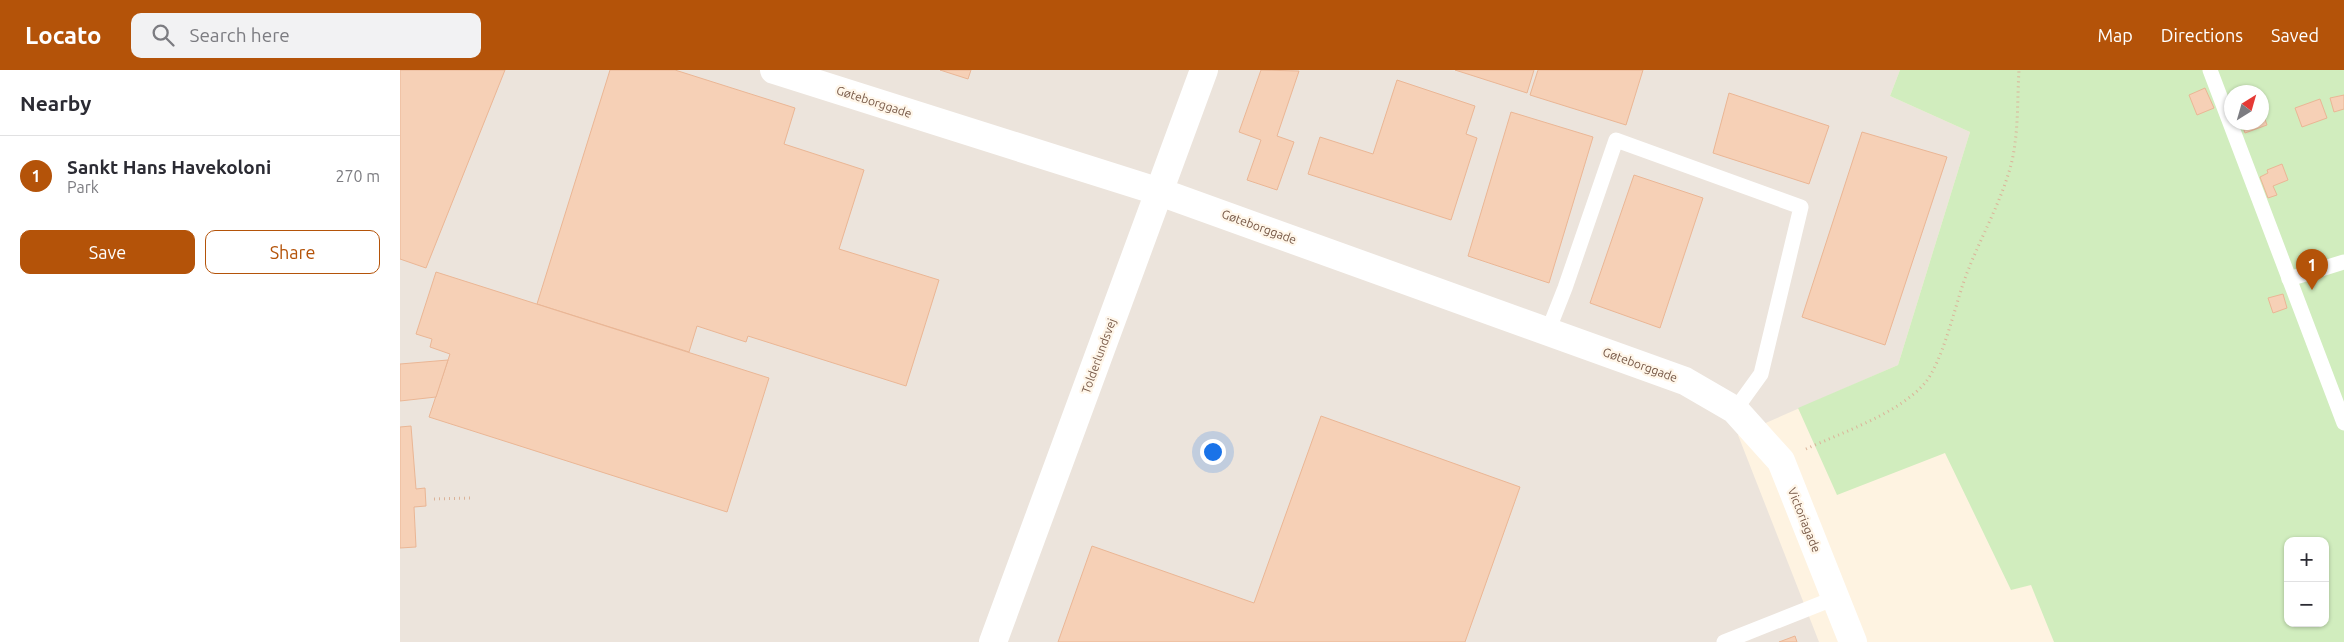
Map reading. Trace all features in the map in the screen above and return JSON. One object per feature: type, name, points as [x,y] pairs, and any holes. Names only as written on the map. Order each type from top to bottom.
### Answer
[{"type":"street","name":"Tolderlundsvej","points":[[993,642],[1204,70]]},
{"type":"street","name":"Gøteborggade","points":[[780,71],[1160,192],[1685,381],[1735,410]]},
{"type":"street","name":"Victoriagade","points":[[1735,410],[1781,461],[1853,642]]},
{"type":"lane","points":[[2210,70],[2344,422]]},
{"type":"lane","points":[[1548,331],[1616,140],[1801,207],[1761,374],[1735,410]]},
{"type":"lane","points":[[2290,279],[2344,262]]},
{"type":"lane","points":[[1724,642],[1835,598]]},
{"type":"path","points":[[1781,461],[1890,410],[1926,382],[1934,366],[1964,281],[2000,200],[2010,170],[2015,139],[2020,70]]},
{"type":"path","points":[[434,500],[473,498]]},
{"type":"shaded area","points":[[400,70],[1900,70],[1890,96],[1970,132],[1898,365],[1738,435],[1819,642],[400,642]]},
{"type":"green space","points":[[1900,70],[2344,70],[2344,642],[2054,642],[2031,585],[2011,590],[1945,453],[1837,495],[1798,408],[1898,365],[1970,132],[1890,96]]},
{"type":"building","points":[[400,70],[505,70],[426,268],[400,259]]},
{"type":"building","points":[[610,70],[675,70],[795,108],[784,144],[864,170],[839,249],[939,280],[906,386],[748,336],[746,342],[697,326],[689,352],[537,304]]},
{"type":"building","points":[[940,70],[971,70],[968,79]]},
{"type":"building","points":[[1261,70],[1299,71],[1277,136],[1294,142],[1277,190],[1247,180],[1261,140],[1239,132]]},
{"type":"building","points":[[1455,70],[1534,70],[1527,93]]},
{"type":"building","points":[[1538,70],[1643,70],[1626,125],[1530,95]]},
{"type":"building","points":[[1397,80],[1475,106],[1466,134],[1477,138],[1451,220],[1308,174],[1320,137],[1373,154]]},
{"type":"building","points":[[2205,88],[2214,108],[2197,115],[2189,95]]},
{"type":"building","points":[[1729,93],[1829,126],[1809,184],[1713,153]]},
{"type":"building","points":[[2344,95],[2344,109],[2334,112],[2330,98]]},
{"type":"building","points":[[2320,99],[2327,118],[2302,127],[2295,108]]},
{"type":"building","points":[[1511,112],[1593,137],[1549,283],[1468,256]]},
{"type":"building","points":[[1862,132],[1947,157],[1885,345],[1802,317]]},
{"type":"building","points":[[2282,164],[2288,180],[2273,186],[2277,195],[2268,198],[2260,177],[2268,173],[2267,170]]},
{"type":"building","points":[[1634,175],[1703,198],[1660,328],[1590,303]]},
{"type":"building","points":[[436,272],[769,378],[727,512],[429,417],[450,354],[430,347],[432,339],[416,334]]},
{"type":"building","points":[[2283,294],[2287,308],[2273,313],[2268,298]]},
{"type":"building","points":[[448,360],[436,397],[400,401],[400,364]]},
{"type":"building","points":[[1321,416],[1520,487],[1465,642],[1058,642],[1092,546],[1254,603]]},
{"type":"building","points":[[411,426],[416,489],[425,488],[426,506],[414,507],[416,547],[400,548],[400,427]]},
{"type":"building","points":[[1795,636],[1797,642],[1779,642]]},
{"type":"place","name":"Sankt Hans Havekoloni","points":[[2312,290]]}]
